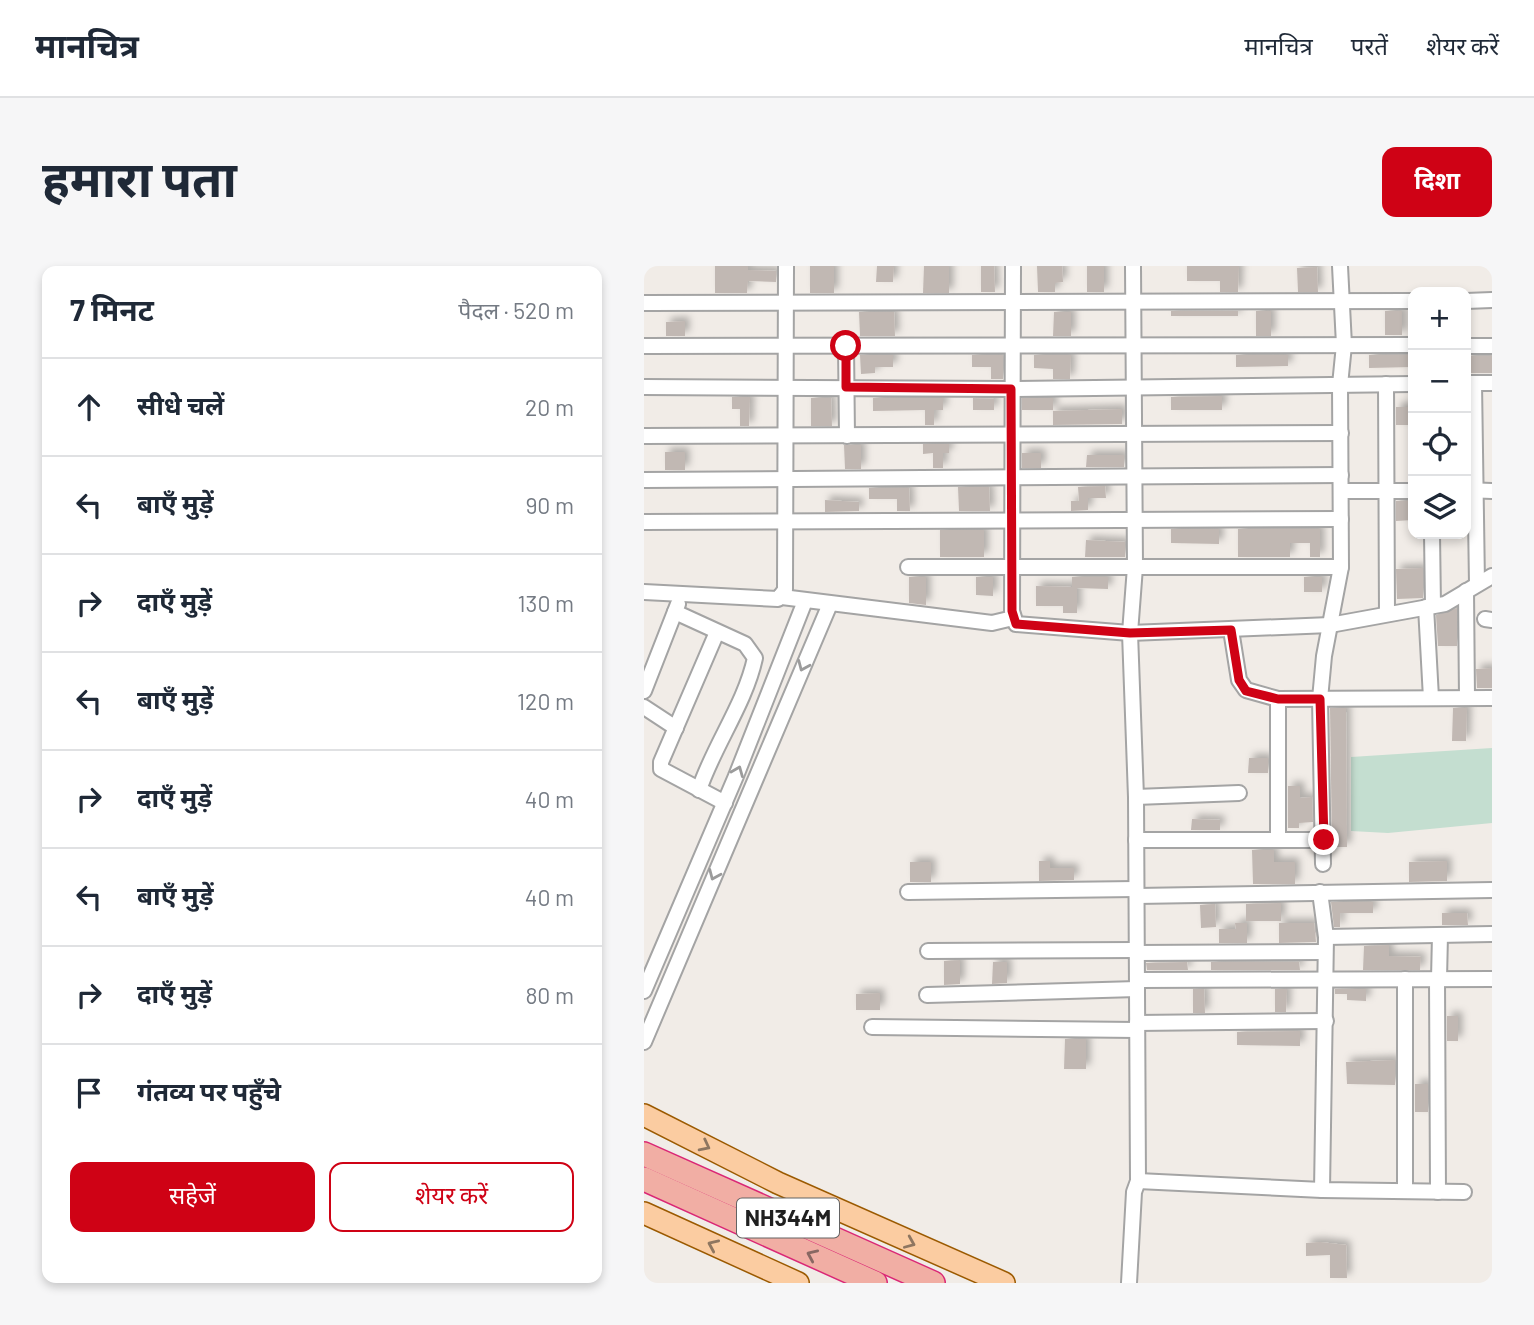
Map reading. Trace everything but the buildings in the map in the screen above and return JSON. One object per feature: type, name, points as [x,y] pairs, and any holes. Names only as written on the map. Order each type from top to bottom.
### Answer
[{"type":"highway","name":"NH344M","points":[[644,1154],[933,1283]]},
{"type":"highway","name":"NH344M","points":[[644,1179],[874,1283]]},
{"type":"main road","points":[[644,1115],[791,1189],[1004,1283]]},
{"type":"main road","points":[[644,1213],[798,1283]]},
{"type":"street","points":[[782,597],[786,583],[786,266]]},
{"type":"street","points":[[1013,266],[1013,618],[1021,626],[1130,633],[1330,625],[1448,602],[1492,576]]},
{"type":"street","points":[[1129,1283],[1133,1192],[1138,1181],[1136,797],[1130,633],[1135,567],[1133,266]]},
{"type":"street","points":[[1323,864],[1320,699],[1341,567],[1340,385],[1343,345],[1340,266]]},
{"type":"street","points":[[1471,300],[1492,300]]},
{"type":"street","points":[[644,303],[1133,304],[1408,301]]},
{"type":"street","points":[[644,349],[784,346],[1408,345]]},
{"type":"street","points":[[846,346],[847,436]]},
{"type":"street","points":[[1471,346],[1492,346]]},
{"type":"street","points":[[1471,383],[1492,383]]},
{"type":"street","points":[[1386,384],[1387,614]]},
{"type":"street","points":[[644,387],[1011,389],[1408,384]]},
{"type":"street","points":[[1470,413],[1471,476]]},
{"type":"street","points":[[644,436],[1341,433]]},
{"type":"street","points":[[644,480],[1341,475]]},
{"type":"street","points":[[1466,698],[1472,588],[1471,490],[1492,491]]},
{"type":"street","points":[[1341,491],[1408,491]]},
{"type":"street","points":[[644,522],[1341,519]]},
{"type":"street","points":[[1431,698],[1429,607],[1432,539]]},
{"type":"street","points":[[908,567],[1341,567]]},
{"type":"street","points":[[644,592],[681,596],[782,597],[992,623],[1013,618]]},
{"type":"street","points":[[644,691],[681,596]]},
{"type":"street","points":[[644,991],[725,803],[804,601]]},
{"type":"street","points":[[644,1042],[830,604]]},
{"type":"street","points":[[675,612],[745,644],[753,651],[755,658],[744,690],[707,766],[699,790]]},
{"type":"street","points":[[1231,630],[1239,680],[1246,691],[1278,699],[1492,698]]},
{"type":"street","points":[[718,632],[661,762],[661,769],[725,803]]},
{"type":"street","points":[[1278,699],[1278,840]]},
{"type":"street","points":[[644,707],[676,728]]},
{"type":"street","points":[[1136,797],[1239,793]]},
{"type":"street","points":[[1136,840],[1324,840]]},
{"type":"street","points":[[908,892],[1492,890]]},
{"type":"street","points":[[1320,892],[1326,936],[1322,1190]]},
{"type":"street","points":[[1326,936],[1492,934]]},
{"type":"street","points":[[1438,1192],[1440,935]]},
{"type":"street","points":[[928,951],[1325,952]]},
{"type":"street","points":[[927,995],[1137,984],[1325,979],[1492,979]]},
{"type":"street","points":[[1405,979],[1405,1191]]},
{"type":"street","points":[[872,1027],[1137,1027],[1326,1021]]},
{"type":"street","points":[[1138,1181],[1322,1190],[1464,1192]]},
{"type":"green space","points":[[1492,748],[1492,823],[1388,833],[1351,831],[1351,757]]},
{"type":"route","points":[[846,346],[846,387],[1011,389],[1012,611],[1016,624],[1130,633],[1231,630],[1239,680],[1246,691],[1278,699],[1320,699],[1324,840]]}]
